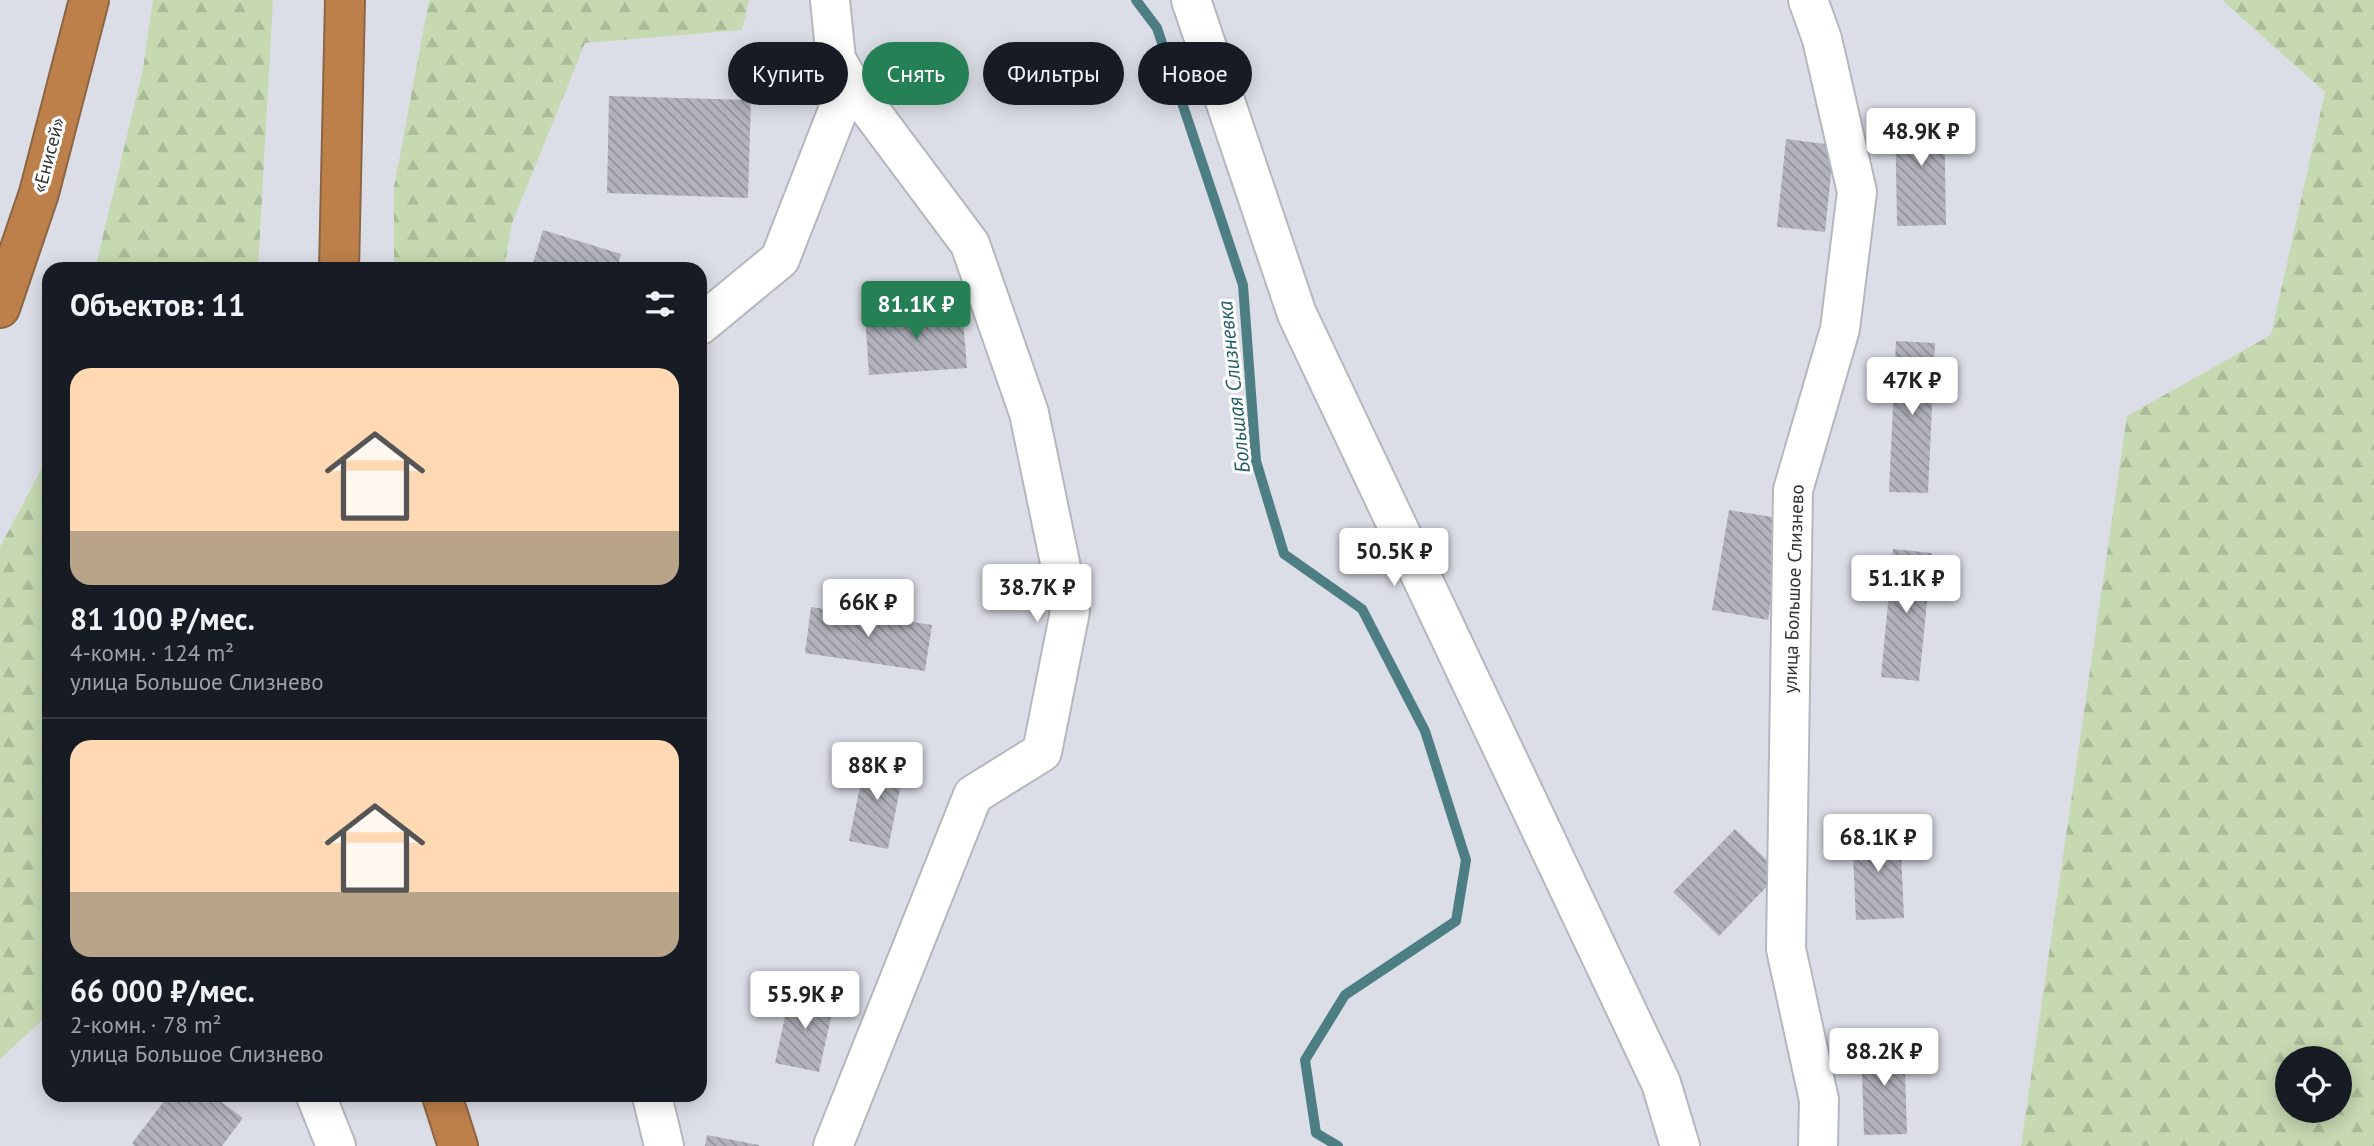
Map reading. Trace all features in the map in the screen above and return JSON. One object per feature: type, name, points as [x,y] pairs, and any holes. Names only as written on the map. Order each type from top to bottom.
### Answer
[{"type":"highway","name":"«Енисей»","points":[[0,308],[39,193],[89,0]]},
{"type":"highway","points":[[339,262],[345,0]]},
{"type":"highway","points":[[444,1102],[458,1146]]},
{"type":"street","points":[[830,0],[836,59],[849,82],[970,244],[1029,413],[1070,611],[1042,752],[972,794],[833,1146]]},
{"type":"street","points":[[1191,0],[1297,314],[1661,1083],[1680,1146]]},
{"type":"street","name":"улица Большое Слизнево","points":[[1808,0],[1822,39],[1857,192],[1840,329],[1793,490],[1786,949],[1819,1100],[1818,1146]]},
{"type":"street","points":[[707,320],[780,259],[849,82]]},
{"type":"street","points":[[318,1102],[336,1146]]},
{"type":"street","points":[[653,1102],[664,1146]]},
{"type":"green space","points":[[153,0],[273,0],[258,262],[97,262],[143,69]]},
{"type":"green space","points":[[429,0],[749,0],[742,30],[585,43],[512,223],[505,262],[394,262],[394,187]]},
{"type":"green space","points":[[2222,0],[2374,0],[2374,1146],[2021,1146],[2127,416],[2271,335],[2325,92]]},
{"type":"green space","points":[[42,468],[42,1020],[0,1059],[0,547]]},
{"type":"building","points":[[609,96],[728,99],[728,105],[751,105],[748,198],[607,193]]},
{"type":"building","points":[[1944,110],[1946,225],[1897,226],[1895,111]]},
{"type":"building","points":[[1786,139],[1834,145],[1825,232],[1777,227]]},
{"type":"building","points":[[543,230],[621,254],[619,262],[533,262]]},
{"type":"building","points":[[962,307],[967,368],[869,375],[865,314]]},
{"type":"building","points":[[1896,341],[1935,343],[1928,493],[1889,492]]},
{"type":"building","points":[[1729,510],[1785,519],[1768,620],[1712,610]]},
{"type":"building","points":[[1893,549],[1932,553],[1919,681],[1881,677]]},
{"type":"building","points":[[811,607],[932,625],[925,671],[805,653]]},
{"type":"building","points":[[866,756],[905,764],[888,849],[849,841]]},
{"type":"building","points":[[1735,829],[1780,873],[1719,936],[1673,892]]},
{"type":"building","points":[[1900,829],[1904,918],[1856,920],[1852,831]]},
{"type":"building","points":[[791,989],[835,999],[819,1072],[775,1063]]},
{"type":"building","points":[[1904,1041],[1907,1134],[1864,1135],[1861,1043]]},
{"type":"building","points":[[163,1102],[221,1102],[243,1118],[222,1146],[135,1146],[132,1143]]},
{"type":"building","points":[[707,1135],[759,1145],[759,1146],[705,1146]]},
{"type":"waterway","name":"Большая Слизневка","points":[[1136,0],[1157,28],[1243,285],[1256,461],[1284,554],[1362,609],[1425,731],[1466,860],[1456,921],[1345,995],[1305,1060],[1316,1133],[1338,1146]]}]
